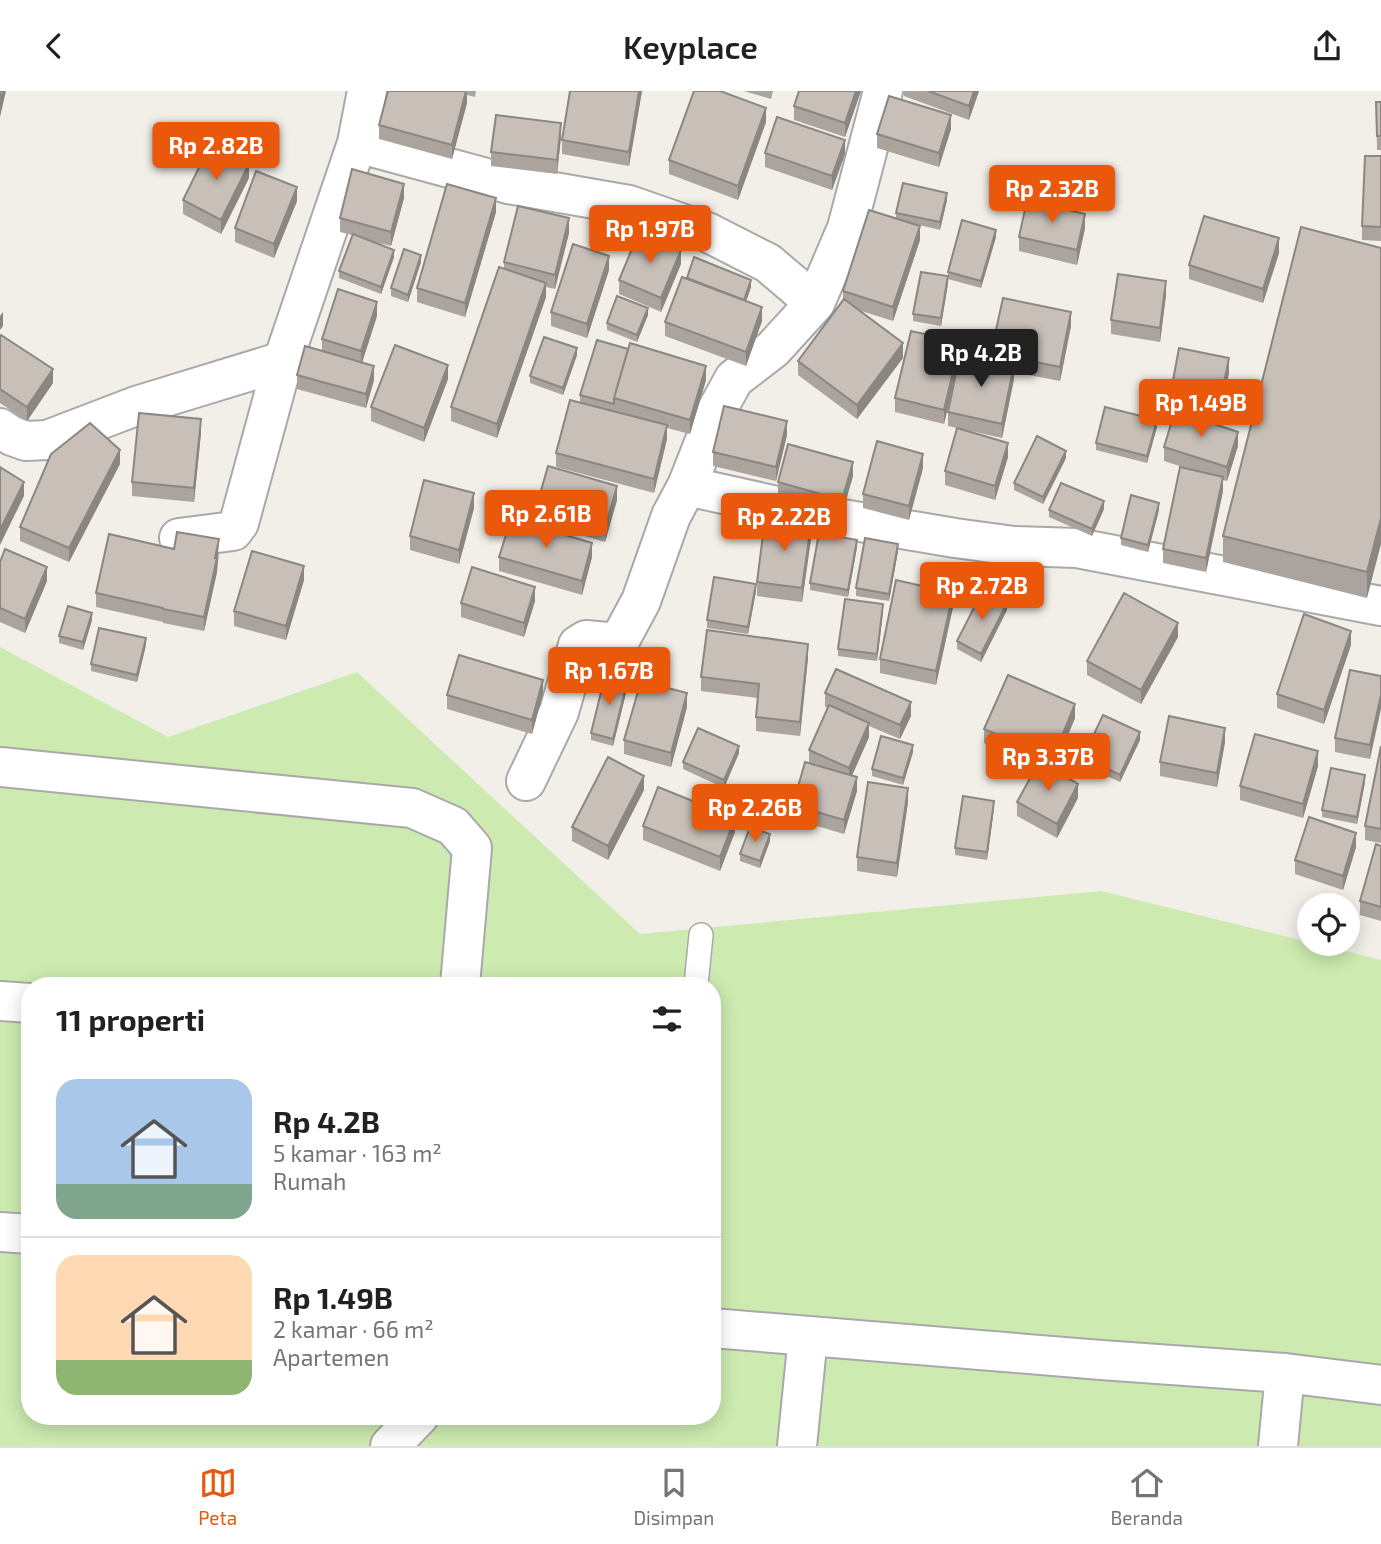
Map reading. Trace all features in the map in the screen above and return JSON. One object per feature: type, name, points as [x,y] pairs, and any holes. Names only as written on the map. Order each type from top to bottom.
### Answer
[{"type":"street","points":[[179,538],[233,531],[239,523],[283,361],[357,143],[368,91]]},
{"type":"street","points":[[526,781],[559,712],[578,645],[586,640],[620,640],[641,601],[671,516],[734,379],[773,349],[815,303],[847,228],[883,91]]},
{"type":"street","points":[[357,143],[508,184],[629,205],[707,232],[768,263],[815,303]]},
{"type":"street","points":[[0,428],[26,441],[47,440],[136,405],[283,361]]},
{"type":"street","points":[[687,486],[813,514],[1014,546],[1077,548],[1381,606]]},
{"type":"street","points":[[0,767],[412,808],[453,826],[472,848],[461,977]]},
{"type":"street","points":[[0,1001],[21,1002]]},
{"type":"street","points":[[0,1232],[21,1233]]},
{"type":"street","points":[[721,1329],[1285,1373],[1381,1385]]},
{"type":"street","points":[[797,1446],[808,1336]]},
{"type":"street","points":[[1278,1446],[1285,1373]]},
{"type":"street","points":[[390,1446],[410,1425]]},
{"type":"lane","points":[[697,977],[701,935]]},
{"type":"green space","points":[[0,647],[168,737],[357,672],[640,934],[1101,891],[1297,939],[1297,956],[1360,955],[1381,960],[1381,1446],[0,1446]]},
{"type":"building","points":[[388,91],[466,91],[452,145],[379,125]]},
{"type":"building","points":[[570,91],[639,91],[629,152],[562,140]]},
{"type":"building","points":[[694,91],[720,91],[766,108],[738,186],[669,160]]},
{"type":"building","points":[[799,91],[856,91],[845,123],[794,106]]},
{"type":"building","points":[[928,91],[974,91],[969,106]]},
{"type":"building","points":[[889,96],[951,115],[939,153],[877,134]]},
{"type":"building","points":[[1376,102],[1381,102],[1381,136],[1377,136]]},
{"type":"building","points":[[496,115],[561,123],[557,160],[491,152]]},
{"type":"building","points":[[777,117],[845,140],[832,176],[765,153]]},
{"type":"building","points":[[210,145],[249,164],[221,220],[183,200]]},
{"type":"building","points":[[1365,156],[1381,156],[1381,227],[1362,226]]},
{"type":"building","points":[[352,169],[404,184],[391,232],[340,218]]},
{"type":"building","points":[[256,171],[297,187],[274,244],[235,228]]},
{"type":"building","points":[[903,183],[947,193],[940,222],[896,213]]},
{"type":"building","points":[[447,184],[496,198],[465,303],[417,288]]},
{"type":"building","points":[[1027,200],[1085,214],[1077,250],[1019,237]]},
{"type":"building","points":[[518,206],[569,218],[555,275],[504,262]]},
{"type":"building","points":[[869,210],[920,226],[893,307],[843,291]]},
{"type":"building","points":[[1204,216],[1279,238],[1263,289],[1189,265]]},
{"type":"building","points":[[962,220],[996,230],[981,281],[948,272]]},
{"type":"building","points":[[1301,227],[1381,248],[1381,518],[1367,572],[1223,536]]},
{"type":"building","points":[[639,232],[681,250],[661,298],[619,280]]},
{"type":"building","points":[[353,234],[394,250],[381,287],[339,271]]},
{"type":"building","points":[[573,244],[609,256],[587,324],[551,312]]},
{"type":"building","points":[[404,249],[421,255],[408,295],[391,288]]},
{"type":"building","points":[[694,257],[751,280],[744,300],[687,278]]},
{"type":"building","points":[[499,267],[546,283],[497,424],[451,407]]},
{"type":"building","points":[[921,272],[948,276],[941,318],[913,314]]},
{"type":"building","points":[[1118,274],[1166,281],[1160,328],[1111,320]]},
{"type":"building","points":[[682,277],[762,307],[746,352],[665,322]]},
{"type":"building","points":[[338,289],[377,302],[361,351],[322,339]]},
{"type":"building","points":[[617,296],[648,308],[637,335],[607,323]]},
{"type":"building","points":[[1003,298],[1071,312],[1060,367],[991,353]]},
{"type":"building","points":[[844,299],[903,343],[857,405],[798,361]]},
{"type":"building","points":[[911,331],[960,342],[944,410],[895,398]]},
{"type":"building","points":[[1,335],[53,369],[27,407],[0,389]]},
{"type":"building","points":[[544,337],[577,348],[563,388],[530,376]]},
{"type":"building","points":[[597,340],[628,349],[614,404],[580,395]]},
{"type":"building","points":[[630,343],[706,366],[690,420],[614,398]]},
{"type":"building","points":[[395,345],[448,365],[424,428],[371,407]]},
{"type":"building","points":[[305,346],[374,366],[366,394],[297,375]]},
{"type":"building","points":[[1179,348],[1229,358],[1219,407],[1170,397]]},
{"type":"building","points":[[960,354],[1014,365],[1002,424],[948,412]]},
{"type":"building","points":[[570,400],[667,425],[654,479],[556,453]]},
{"type":"building","points":[[724,406],[787,421],[776,467],[713,452]]},
{"type":"building","points":[[1105,407],[1157,420],[1147,456],[1096,443]]},
{"type":"building","points":[[1175,411],[1238,432],[1227,467],[1164,447]]},
{"type":"building","points":[[139,413],[201,419],[194,488],[132,482]]},
{"type":"building","points":[[90,423],[120,450],[69,548],[20,527],[51,454]]},
{"type":"building","points":[[957,428],[1008,443],[995,486],[945,471]]},
{"type":"building","points":[[1037,436],[1066,451],[1043,497],[1014,483]]},
{"type":"building","points":[[877,441],[923,454],[909,506],[863,494]]},
{"type":"building","points":[[788,444],[853,462],[842,500],[778,482]]},
{"type":"building","points":[[548,466],[617,486],[605,528],[536,508]]},
{"type":"building","points":[[0,467],[24,482],[0,530]]},
{"type":"building","points":[[1180,467],[1223,477],[1206,558],[1163,549]]},
{"type":"building","points":[[424,480],[474,493],[459,550],[410,536]]},
{"type":"building","points":[[1061,483],[1104,501],[1092,529],[1049,510]]},
{"type":"building","points":[[1131,495],[1159,503],[1148,545],[1121,538]]},
{"type":"building","points":[[511,519],[592,543],[582,581],[499,557]]},
{"type":"building","points":[[765,519],[811,525],[802,588],[757,582]]},
{"type":"building","points":[[177,532],[219,539],[204,617],[96,593],[109,534],[174,549]]},
{"type":"building","points":[[819,533],[857,540],[848,590],[810,583]]},
{"type":"building","points":[[865,538],[898,544],[889,594],[856,588]]},
{"type":"building","points":[[5,549],[47,567],[25,619],[0,608],[0,562]]},
{"type":"building","points":[[252,551],[304,566],[286,626],[234,611]]},
{"type":"building","points":[[472,567],[535,587],[524,623],[461,603]]},
{"type":"building","points":[[714,577],[756,584],[748,627],[707,620]]},
{"type":"building","points":[[896,580],[953,593],[936,671],[880,659]]},
{"type":"building","points":[[983,590],[1007,603],[981,654],[957,641]]},
{"type":"building","points":[[1124,593],[1178,623],[1141,690],[1087,661]]},
{"type":"building","points":[[845,599],[883,604],[877,654],[838,649]]},
{"type":"building","points":[[68,606],[92,613],[83,642],[59,636]]},
{"type":"building","points":[[1304,614],[1351,631],[1324,710],[1277,694]]},
{"type":"building","points":[[99,628],[146,638],[137,675],[91,664]]},
{"type":"building","points":[[707,630],[808,644],[800,722],[756,717],[759,684],[701,677]]},
{"type":"building","points":[[459,655],[543,680],[532,720],[447,695]]},
{"type":"building","points":[[836,669],[911,702],[900,725],[825,693]]},
{"type":"building","points":[[1350,670],[1381,676],[1381,695],[1370,745],[1335,738]]},
{"type":"building","points":[[1008,675],[1075,704],[1053,758],[984,729]]},
{"type":"building","points":[[605,676],[627,682],[613,739],[591,733]]},
{"type":"building","points":[[641,681],[687,693],[671,753],[624,740]]},
{"type":"building","points":[[829,705],[869,723],[849,768],[809,750]]},
{"type":"building","points":[[1103,715],[1140,732],[1120,775],[1083,757]]},
{"type":"building","points":[[1169,716],[1225,728],[1217,773],[1160,762]]},
{"type":"building","points":[[698,728],[739,746],[724,780],[683,762]]},
{"type":"building","points":[[1255,734],[1318,751],[1303,804],[1240,786]]},
{"type":"building","points":[[881,736],[913,745],[903,778],[872,769]]},
{"type":"building","points":[[1381,746],[1381,829],[1365,826]]},
{"type":"building","points":[[608,757],[644,776],[608,846],[572,827]]},
{"type":"building","points":[[805,762],[857,777],[844,820],[793,805]]},
{"type":"building","points":[[1039,762],[1078,784],[1057,824],[1017,802]]},
{"type":"building","points":[[1331,768],[1365,775],[1357,817],[1322,810]]},
{"type":"building","points":[[868,782],[908,788],[897,863],[857,857]]},
{"type":"building","points":[[658,787],[735,818],[720,857],[643,826]]},
{"type":"building","points":[[963,796],[994,801],[987,852],[955,848]]},
{"type":"building","points":[[1309,817],[1356,833],[1343,876],[1295,860]]},
{"type":"building","points":[[750,827],[770,834],[760,861],[740,854]]},
{"type":"building","points":[[1376,844],[1381,846],[1381,907],[1360,901]]}]
